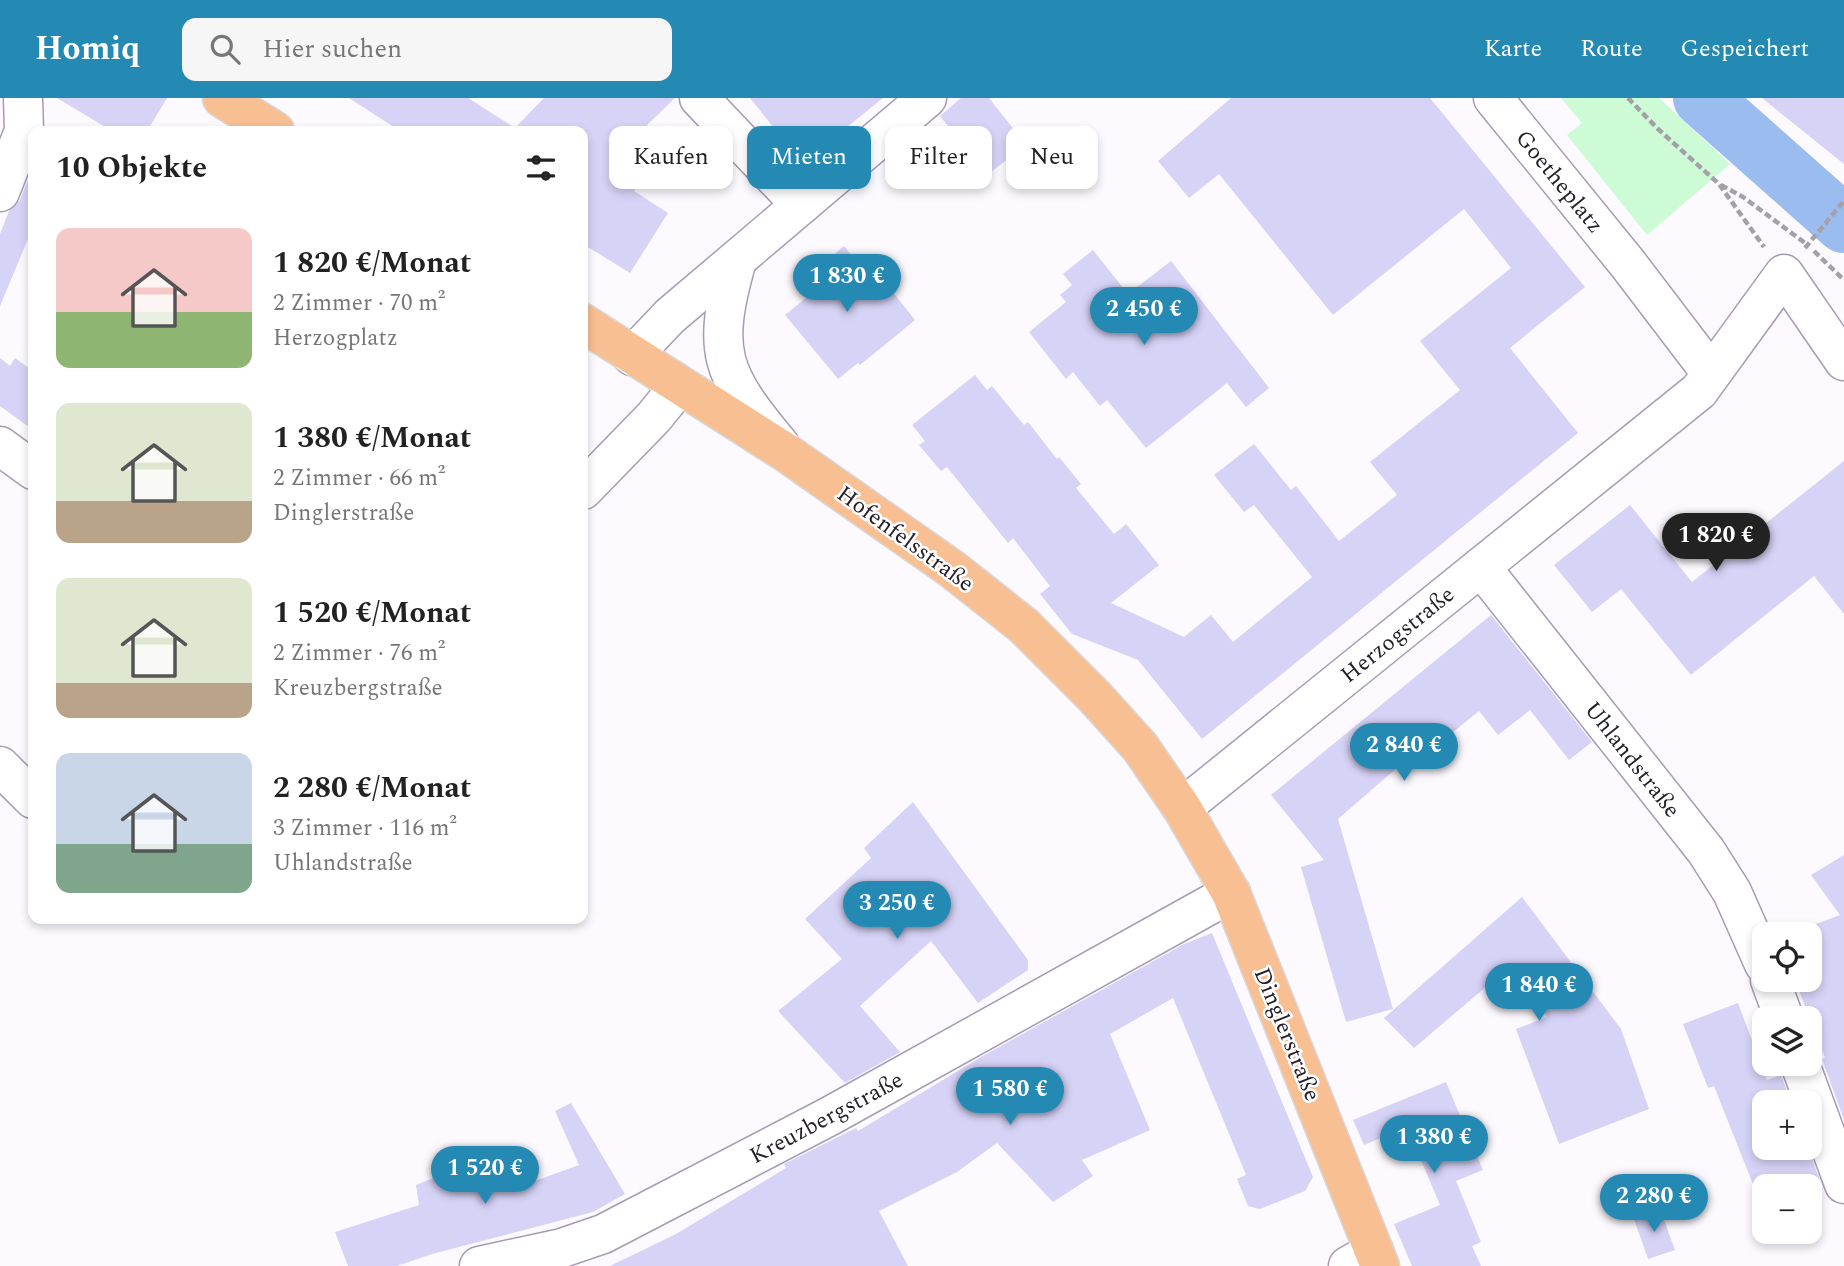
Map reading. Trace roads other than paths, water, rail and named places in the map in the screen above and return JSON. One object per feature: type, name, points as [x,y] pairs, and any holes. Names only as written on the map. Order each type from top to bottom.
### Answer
[{"type":"main road","points":[[222,98],[267,126]]},
{"type":"main road","name":"Hofenfelsstraße","points":[[588,326],[785,452],[952,569],[1024,626],[1095,697],[1140,747],[1182,808]]},
{"type":"main road","name":"Dinglerstraße","points":[[1182,808],[1231,893],[1367,1261]]},
{"type":"street","points":[[0,191],[24,131],[23,98]]},
{"type":"street","points":[[699,98],[801,205]]},
{"type":"street","points":[[632,356],[670,316],[927,98]]},
{"type":"street","name":"Goetheplatz","points":[[1493,98],[1628,264],[1711,373]]},
{"type":"street","points":[[737,260],[722,320],[725,359],[751,410],[785,452]]},
{"type":"street","name":"Herzogstraße","points":[[1182,808],[1699,391],[1784,274],[1844,360]]},
{"type":"street","points":[[588,485],[654,417],[679,386]]},
{"type":"street","points":[[0,446],[28,468]]},
{"type":"street","points":[[0,467],[28,471]]},
{"type":"street","name":"Uhlandstraße","points":[[1481,567],[1706,851],[1732,892],[1752,937]]},
{"type":"street","points":[[0,766],[28,794]]},
{"type":"street","name":"Kreuzbergstraße","points":[[479,1266],[562,1248],[603,1234],[831,1116],[1231,893]]},
{"type":"street","points":[[1804,1076],[1844,1184]]},
{"type":"waterway","points":[[1702,98],[1844,224]]}]
